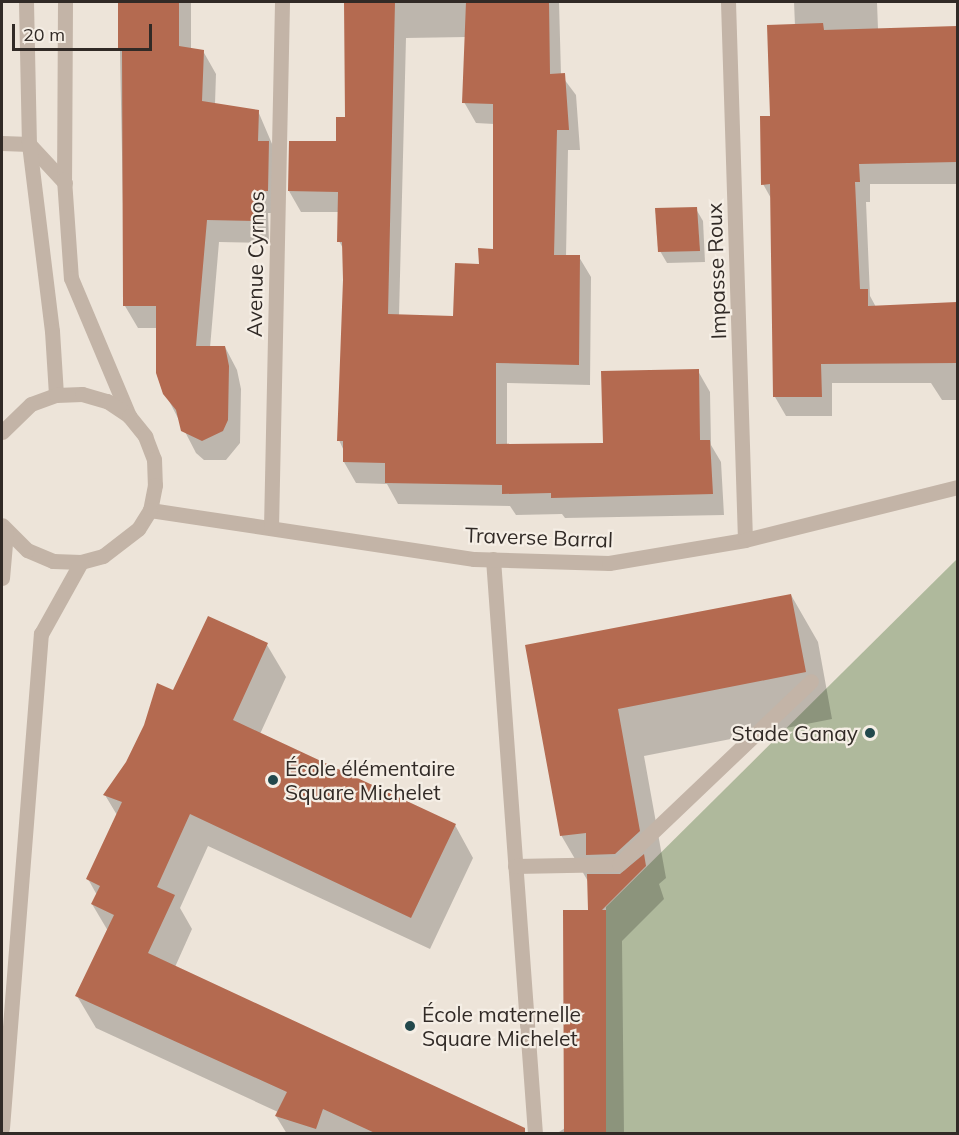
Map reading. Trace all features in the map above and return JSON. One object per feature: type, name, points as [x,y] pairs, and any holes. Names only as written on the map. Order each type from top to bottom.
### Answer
[{"type":"street","points":[[26,2],[28,144],[52,330],[56,394]]},
{"type":"street","points":[[4,528],[27,550],[53,561],[81,562],[103,556],[122,545],[150,510],[155,485],[154,459],[145,436],[129,416],[71,278],[65,183],[65,2]]},
{"type":"street","name":"Avenue Cyrnos","points":[[271,528],[282,2]]},
{"type":"street","name":"Impasse Roux","points":[[728,2],[746,540]]},
{"type":"street","points":[[2,143],[28,144],[65,183]]},
{"type":"street","points":[[2,432],[31,404],[56,394],[82,394],[107,401],[129,416]]},
{"type":"street","name":"Traverse Barral","points":[[150,510],[493,559],[609,563],[746,540],[957,487]]},
{"type":"street","points":[[2,578],[4,528]]},
{"type":"street","points":[[493,559],[535,1134]]},
{"type":"street","points":[[2,1128],[41,634],[81,562]]},
{"type":"street","points":[[516,866],[619,864],[811,681]]},
{"type":"green space","name":"Stade Ganay","points":[[957,559],[957,1133],[606,1134],[606,907]]},
{"type":"building","points":[[118,2],[179,2],[179,46],[204,50],[202,101],[259,110],[258,141],[269,141],[268,191],[256,191],[257,221],[207,220],[196,346],[225,346],[229,366],[228,420],[223,431],[202,441],[181,431],[176,410],[163,394],[156,373],[156,306],[123,306],[122,50],[118,50]]},
{"type":"building","points":[[344,2],[395,2],[388,314],[453,316],[455,263],[479,264],[478,248],[493,249],[493,104],[462,103],[466,2],[549,2],[550,74],[565,73],[569,130],[557,130],[554,255],[580,255],[579,365],[496,363],[496,444],[603,443],[601,371],[699,369],[700,440],[710,440],[713,494],[551,498],[551,493],[502,494],[502,485],[385,483],[385,463],[343,462],[343,441],[337,441],[343,280],[342,242],[337,242],[338,192],[288,191],[289,141],[336,141],[336,117],[345,117]]},
{"type":"building","points":[[823,23],[824,30],[957,26],[957,162],[859,164],[860,182],[855,182],[860,289],[868,289],[868,306],[957,302],[957,363],[821,364],[822,397],[773,397],[770,184],[761,185],[760,116],[770,116],[767,25]]},
{"type":"building","points":[[697,207],[700,251],[658,252],[655,208]]},
{"type":"building","points":[[791,594],[806,672],[618,709],[640,831],[615,854],[586,855],[586,833],[560,836],[525,645]]},
{"type":"building","points":[[208,616],[268,643],[233,720],[456,824],[411,918],[190,814],[157,887],[175,895],[148,953],[525,1128],[525,1134],[377,1134],[323,1109],[316,1129],[275,1116],[287,1092],[75,996],[114,915],[91,904],[100,886],[86,879],[122,802],[103,795],[126,762],[144,725],[157,683],[173,690]]},
{"type":"building","points":[[644,854],[646,866],[602,910],[606,910],[606,1134],[564,1134],[563,910],[588,910],[587,874],[620,874]]},
{"type":"place","name":"Stade Ganay","points":[[870,733]]},
{"type":"place","name":"École élémentaire Square Michelet","points":[[273,780]]},
{"type":"place","name":"École maternelle Square Michelet","points":[[410,1026]]}]
